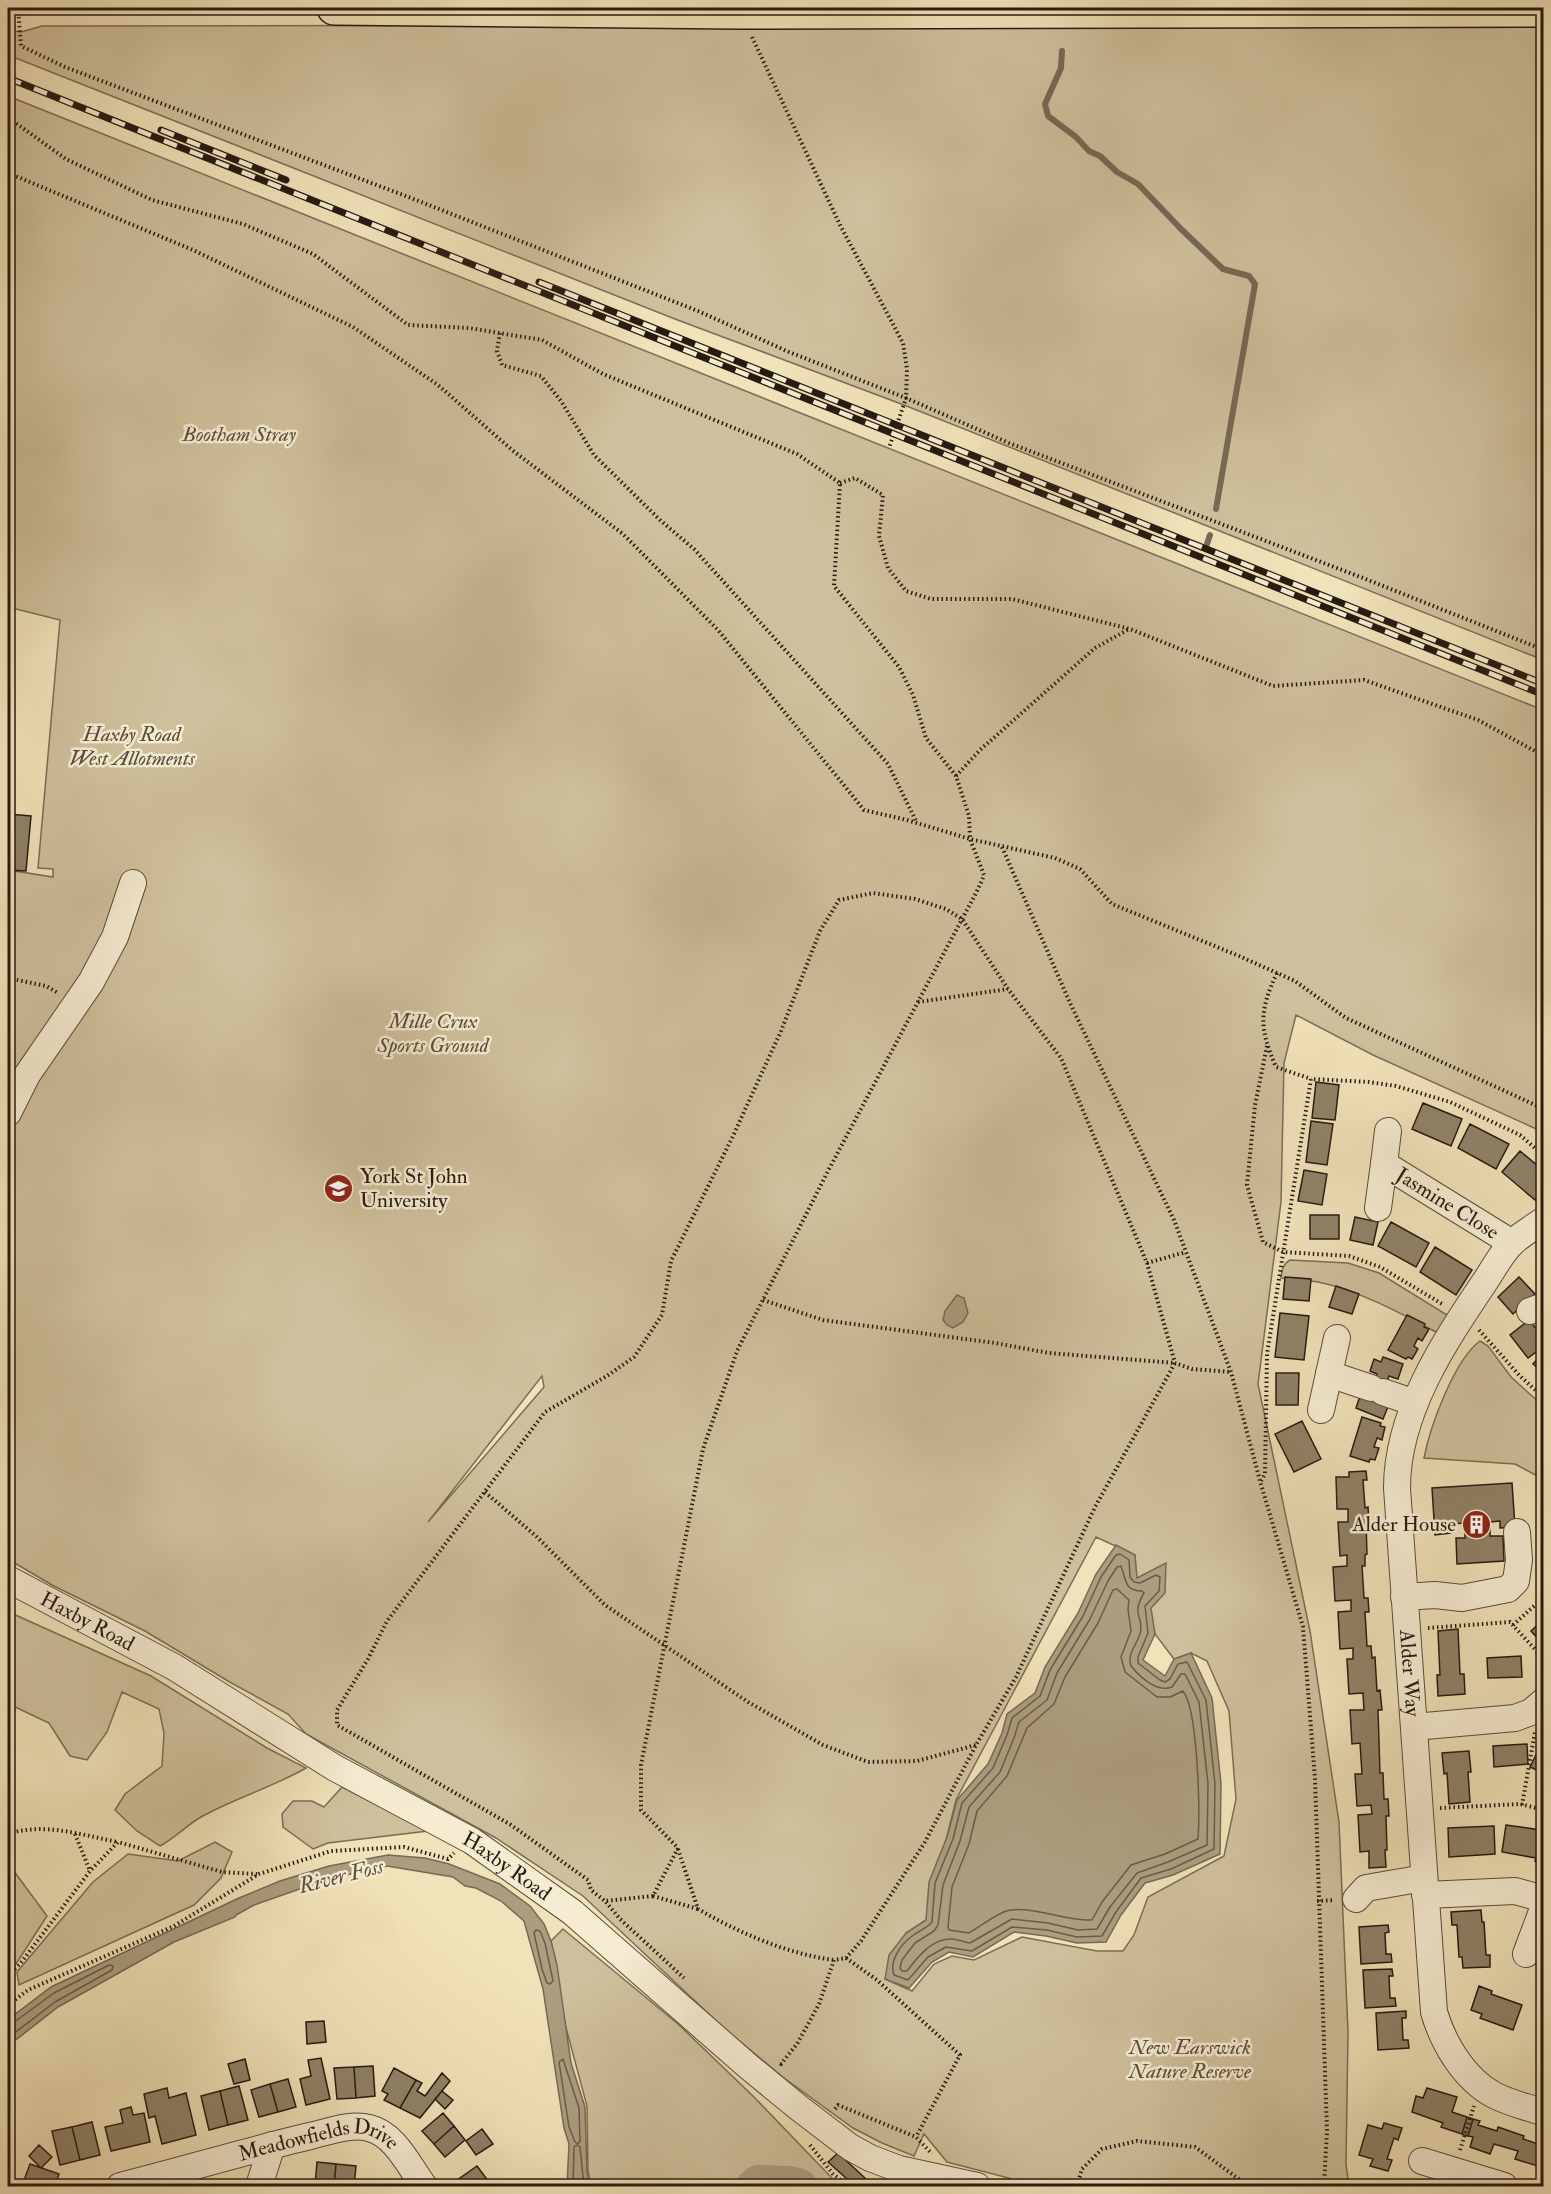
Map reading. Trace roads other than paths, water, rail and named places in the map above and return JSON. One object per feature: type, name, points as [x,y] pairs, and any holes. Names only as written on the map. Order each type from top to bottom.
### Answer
[{"type":"main road","points":[[334,8],[741,12],[1544,10]]},
{"type":"street","points":[[8,1113],[27,1075],[91,982],[115,937],[133,883]]},
{"type":"street","name":"Jasmine Close","points":[[1378,1208],[1388,1131]]},
{"type":"street","name":"Jasmine Close","points":[[1384,1164],[1512,1243]]},
{"type":"street","name":"Alder Way","points":[[1544,1220],[1512,1243],[1462,1316],[1438,1356],[1415,1403],[1397,1471],[1434,2012],[1439,2029],[1453,2054],[1471,2077],[1493,2094],[1544,2113]]},
{"type":"street","points":[[1321,1410],[1337,1338]]},
{"type":"street","points":[[1329,1374],[1415,1403]]},
{"type":"street","points":[[1404,1597],[1435,1595],[1462,1598],[1508,1589],[1516,1581],[1517,1532]]},
{"type":"street","name":"Haxby Road","points":[[8,1579],[174,1667],[335,1768],[472,1841],[572,1912],[708,2032],[822,2125],[870,2158],[899,2169],[977,2187]]},
{"type":"street","points":[[1414,1727],[1515,1718],[1539,1713]]},
{"type":"street","points":[[1356,1899],[1366,1888],[1425,1886],[1515,1891],[1544,1899]]},
{"type":"street","points":[[1526,1954],[1544,1906]]},
{"type":"street","name":"Meadowfields Drive","points":[[120,2187],[272,2145],[349,2127],[368,2127],[393,2141],[424,2187]]},
{"type":"street","points":[[259,2187],[272,2145]]},
{"type":"street","points":[[1422,2161],[1504,2187]]},
{"type":"water","points":[[957,1295],[964,1298],[968,1313],[963,1322],[953,1328],[943,1320],[945,1311]]},
{"type":"water","points":[[1116,1545],[1135,1555],[1137,1578],[1166,1563],[1165,1593],[1151,1608],[1155,1634],[1143,1660],[1165,1676],[1174,1659],[1191,1653],[1212,1698],[1221,1784],[1220,1854],[1173,1875],[1145,1883],[1121,1915],[1106,1942],[1077,1943],[1014,1932],[973,1957],[949,1952],[932,1962],[909,1988],[885,1979],[889,1955],[906,1933],[926,1920],[929,1882],[947,1837],[957,1800],[988,1764],[1002,1733],[1007,1714],[1035,1693],[1045,1667],[1078,1613],[1096,1574]]},
{"type":"water","points":[[388,1855],[425,1858],[449,1864],[500,1884],[530,1906],[544,1924],[557,1965],[571,2063],[585,2107],[587,2172],[590,2186],[567,2186],[569,2144],[564,2128],[543,1989],[524,1921],[501,1901],[476,1888],[465,1886],[453,1877],[387,1866],[328,1879],[254,1905],[235,1917],[174,1942],[58,2007],[8,2046],[9,2019],[51,1987],[280,1881],[329,1866]]},
{"type":"waterway","points":[[1062,51],[1061,68],[1045,104],[1048,116],[1076,137],[1089,151],[1100,156],[1117,172],[1138,184],[1223,269],[1249,276],[1255,284],[1216,509]]},
{"type":"waterway","points":[[1207,544],[1210,535]]},
{"type":"waterway","name":"River Foss","points":[[753,2186],[758,2182],[789,2183],[800,2186]]},
{"type":"railway","points":[[8,78],[1544,695]]},
{"type":"railway","points":[[161,130],[286,180]]},
{"type":"railway","points":[[539,282],[1544,684]]},
{"type":"place","name":"York St John University","points":[[339,1188]]},
{"type":"place","name":"Alder House","points":[[1477,1524]]},
{"type":"park label","name":"Bootham Stray","points":[[239,434]]},
{"type":"park label","name":"Haxby Road West Allotments","points":[[132,746]]},
{"type":"park label","name":"Mille Crux Sports Ground","points":[[433,1033]]},
{"type":"park label","name":"New Earswick Nature Reserve","points":[[1190,2059]]}]
